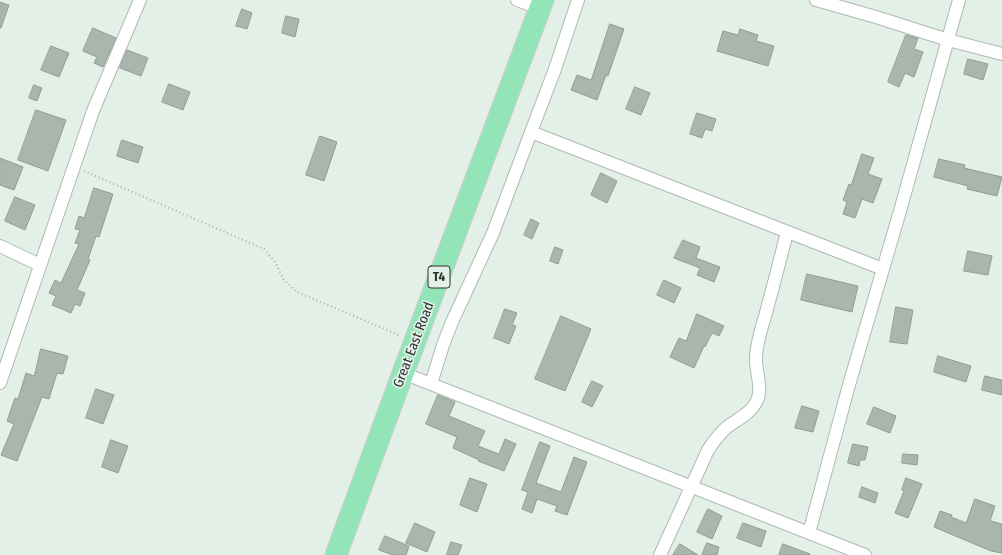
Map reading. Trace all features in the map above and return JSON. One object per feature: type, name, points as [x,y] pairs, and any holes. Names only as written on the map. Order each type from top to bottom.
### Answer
[{"type":"highway","name":"Great East Road","points":[[336,555],[541,4]]},
{"type":"street","points":[[0,383],[94,111],[140,0]]},
{"type":"street","points":[[517,0],[541,4]]},
{"type":"street","points":[[432,384],[443,345],[493,233],[578,0]]},
{"type":"street","points":[[816,0],[948,40],[1002,54]]},
{"type":"street","points":[[809,534],[849,385],[959,0]]},
{"type":"street","points":[[531,132],[883,269]]},
{"type":"street","points":[[660,555],[708,450],[717,437],[749,412],[758,399],[759,385],[756,364],[758,341],[788,232]]},
{"type":"street","points":[[0,246],[40,265]]},
{"type":"street","points":[[403,373],[865,555]]},
{"type":"path","points":[[74,166],[264,249],[275,262],[284,280],[296,292],[415,341]]},
{"type":"building","points":[[0,2],[9,5],[1,28],[0,28]]},
{"type":"building","points":[[242,9],[252,13],[247,29],[236,26]]},
{"type":"building","points":[[286,16],[299,19],[295,37],[282,33]]},
{"type":"building","points":[[610,24],[624,29],[608,76],[606,75],[597,100],[571,90],[577,75],[591,80]]},
{"type":"building","points":[[93,28],[116,38],[103,67],[94,63],[97,57],[83,51]]},
{"type":"building","points":[[740,29],[758,35],[756,41],[774,46],[768,66],[717,51],[723,31],[738,35]]},
{"type":"building","points":[[906,35],[918,38],[914,49],[923,52],[914,77],[905,73],[899,87],[888,82]]},
{"type":"building","points":[[51,46],[69,53],[59,77],[41,70]]},
{"type":"building","points":[[127,50],[148,58],[141,76],[120,68]]},
{"type":"building","points":[[968,59],[988,64],[983,80],[964,74]]},
{"type":"building","points":[[169,84],[190,92],[183,110],[162,102]]},
{"type":"building","points":[[34,85],[42,88],[37,101],[29,98]]},
{"type":"building","points":[[635,87],[650,93],[641,115],[626,109]]},
{"type":"building","points":[[36,110],[66,120],[48,171],[18,160]]},
{"type":"building","points":[[697,113],[716,119],[712,131],[705,129],[702,138],[690,134]]},
{"type":"building","points":[[320,136],[337,142],[324,181],[306,175]]},
{"type":"building","points":[[122,140],[143,147],[138,163],[117,156]]},
{"type":"building","points":[[862,154],[874,158],[868,174],[882,179],[873,203],[862,199],[855,218],[843,214],[847,202],[843,200],[849,184],[851,185]]},
{"type":"building","points":[[0,158],[23,167],[14,190],[0,185]]},
{"type":"building","points":[[939,159],[965,165],[964,168],[1002,177],[997,196],[967,189],[968,186],[934,177]]},
{"type":"building","points":[[601,173],[617,181],[607,203],[591,195]]},
{"type":"building","points":[[94,188],[113,194],[99,237],[96,236],[88,259],[90,260],[77,290],[85,293],[80,306],[75,304],[71,313],[52,305],[56,296],[49,293],[55,280],[61,283],[79,244],[75,243],[80,230],[75,229],[79,216],[84,218]]},
{"type":"building","points":[[15,197],[35,205],[25,230],[5,221]]},
{"type":"building","points":[[531,219],[539,223],[532,239],[524,235]]},
{"type":"building","points":[[683,240],[700,247],[696,258],[720,267],[714,282],[697,275],[700,268],[674,258]]},
{"type":"building","points":[[555,247],[563,250],[558,264],[550,261]]},
{"type":"building","points":[[968,251],[992,256],[988,275],[964,271]]},
{"type":"building","points":[[807,274],[858,286],[852,312],[801,300]]},
{"type":"building","points":[[664,280],[681,288],[674,303],[657,295]]},
{"type":"building","points":[[896,307],[913,310],[907,344],[890,342]]},
{"type":"building","points":[[505,309],[517,313],[512,325],[516,326],[509,344],[494,338]]},
{"type":"building","points":[[697,314],[724,326],[719,336],[712,333],[694,368],[670,357],[679,338],[686,341]]},
{"type":"building","points":[[561,316],[591,329],[565,391],[535,379]]},
{"type":"building","points":[[41,349],[68,356],[63,374],[57,373],[49,399],[42,397],[17,461],[1,455],[14,424],[7,421],[15,398],[18,399],[26,373],[34,376]]},
{"type":"building","points":[[938,356],[971,366],[966,382],[934,372]]},
{"type":"building","points":[[985,376],[1002,380],[1002,395],[982,390]]},
{"type":"building","points":[[592,381],[603,386],[592,407],[582,402]]},
{"type":"building","points":[[96,389],[114,395],[103,424],[86,418]]},
{"type":"building","points":[[438,395],[455,402],[449,416],[485,431],[478,446],[499,454],[505,439],[516,444],[504,471],[478,461],[479,460],[453,448],[457,437],[426,424]]},
{"type":"building","points":[[802,406],[819,411],[813,432],[795,428]]},
{"type":"building","points":[[874,407],[896,416],[890,433],[867,424]]},
{"type":"building","points":[[111,440],[128,446],[118,473],[102,467]]},
{"type":"building","points":[[540,442],[550,446],[536,483],[561,492],[574,457],[587,462],[567,515],[555,511],[557,506],[537,499],[532,513],[522,509],[528,492],[522,490]]},
{"type":"building","points":[[853,444],[868,447],[865,460],[860,460],[859,466],[848,463]]},
{"type":"building","points":[[903,454],[918,455],[917,465],[902,463]]},
{"type":"building","points":[[470,478],[487,484],[477,512],[460,505]]},
{"type":"building","points":[[906,478],[922,484],[908,518],[895,513],[904,491],[902,490]]},
{"type":"building","points":[[862,487],[878,493],[875,503],[859,497]]},
{"type":"building","points":[[975,499],[995,506],[990,521],[1002,524],[1002,553],[991,551],[934,527],[940,511],[952,515],[951,517],[966,523]]},
{"type":"building","points":[[708,509],[722,516],[712,539],[697,532]]},
{"type":"building","points":[[415,523],[435,532],[427,552],[406,543]]},
{"type":"building","points":[[743,523],[766,531],[761,547],[737,538]]},
{"type":"building","points":[[385,536],[409,546],[406,555],[393,555],[379,550]]},
{"type":"building","points":[[451,542],[462,545],[458,555],[447,555]]},
{"type":"building","points":[[707,543],[719,547],[717,555],[702,555]]},
{"type":"building","points":[[680,544],[698,555],[673,555]]},
{"type":"building","points":[[783,544],[810,554],[810,555],[779,555]]}]
